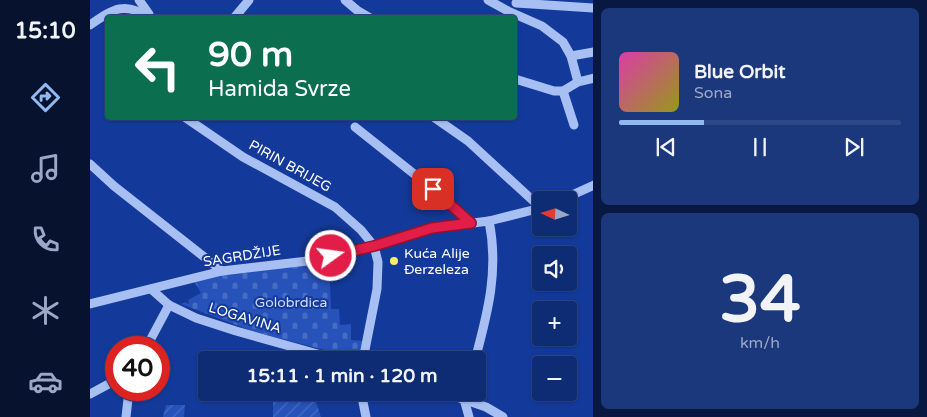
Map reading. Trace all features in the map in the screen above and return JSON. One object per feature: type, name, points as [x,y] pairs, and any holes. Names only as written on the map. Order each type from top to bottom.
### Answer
[{"type":"street","points":[[139,0],[148,15]]},
{"type":"street","points":[[236,15],[249,0]]},
{"type":"street","points":[[346,0],[365,15]]},
{"type":"street","points":[[488,0],[515,15]]},
{"type":"street","points":[[508,12],[516,1],[593,8]]},
{"type":"street","points":[[107,15],[119,8],[136,9],[145,15]]},
{"type":"street","points":[[90,25],[105,16]]},
{"type":"street","points":[[517,16],[542,26],[563,42],[571,56],[578,82]]},
{"type":"street","points":[[571,56],[593,52]]},
{"type":"street","points":[[517,80],[554,91],[563,91],[578,82],[593,78]]},
{"type":"street","points":[[563,91],[574,125]]},
{"type":"street","name":"PIRIN BRIJEG","points":[[189,120],[243,157],[335,207],[374,246]]},
{"type":"street","points":[[438,120],[468,141],[532,200]]},
{"type":"street","points":[[355,127],[433,189],[471,223]]},
{"type":"street","points":[[90,164],[114,186],[222,271]]},
{"type":"street","points":[[578,192],[593,184]]},
{"type":"street","name":"SAGRDŽIJE","points":[[90,304],[222,271],[316,260],[374,246],[432,228],[489,221],[532,210]]},
{"type":"street","points":[[476,351],[494,264],[489,221]]},
{"type":"street","points":[[365,351],[377,289],[378,262],[374,246]]},
{"type":"street","name":"LOGAVINA","points":[[151,289],[169,304],[196,318],[306,351]]},
{"type":"street","points":[[152,336],[169,304]]},
{"type":"street","points":[[90,394],[105,386]]},
{"type":"street","points":[[126,417],[128,401]]},
{"type":"street","points":[[363,401],[366,417]]},
{"type":"street","points":[[466,401],[469,417]]},
{"type":"street","points":[[475,401],[503,417]]},
{"type":"green space","name":"Golobrdica","points":[[329,260],[331,309],[339,309],[340,325],[351,324],[351,340],[364,341],[361,351],[328,351],[252,331],[181,304],[189,303],[188,300],[201,293],[194,281],[199,278]]},
{"type":"green space","points":[[273,401],[316,401],[321,417],[273,417]]},
{"type":"green space","points":[[166,405],[185,405],[184,417],[163,417]]},
{"type":"place","name":"Kuća Alije Đerzeleza","points":[[394,261]]},
{"type":"route","points":[[331,256],[374,246],[432,228],[471,223],[433,189]]}]
